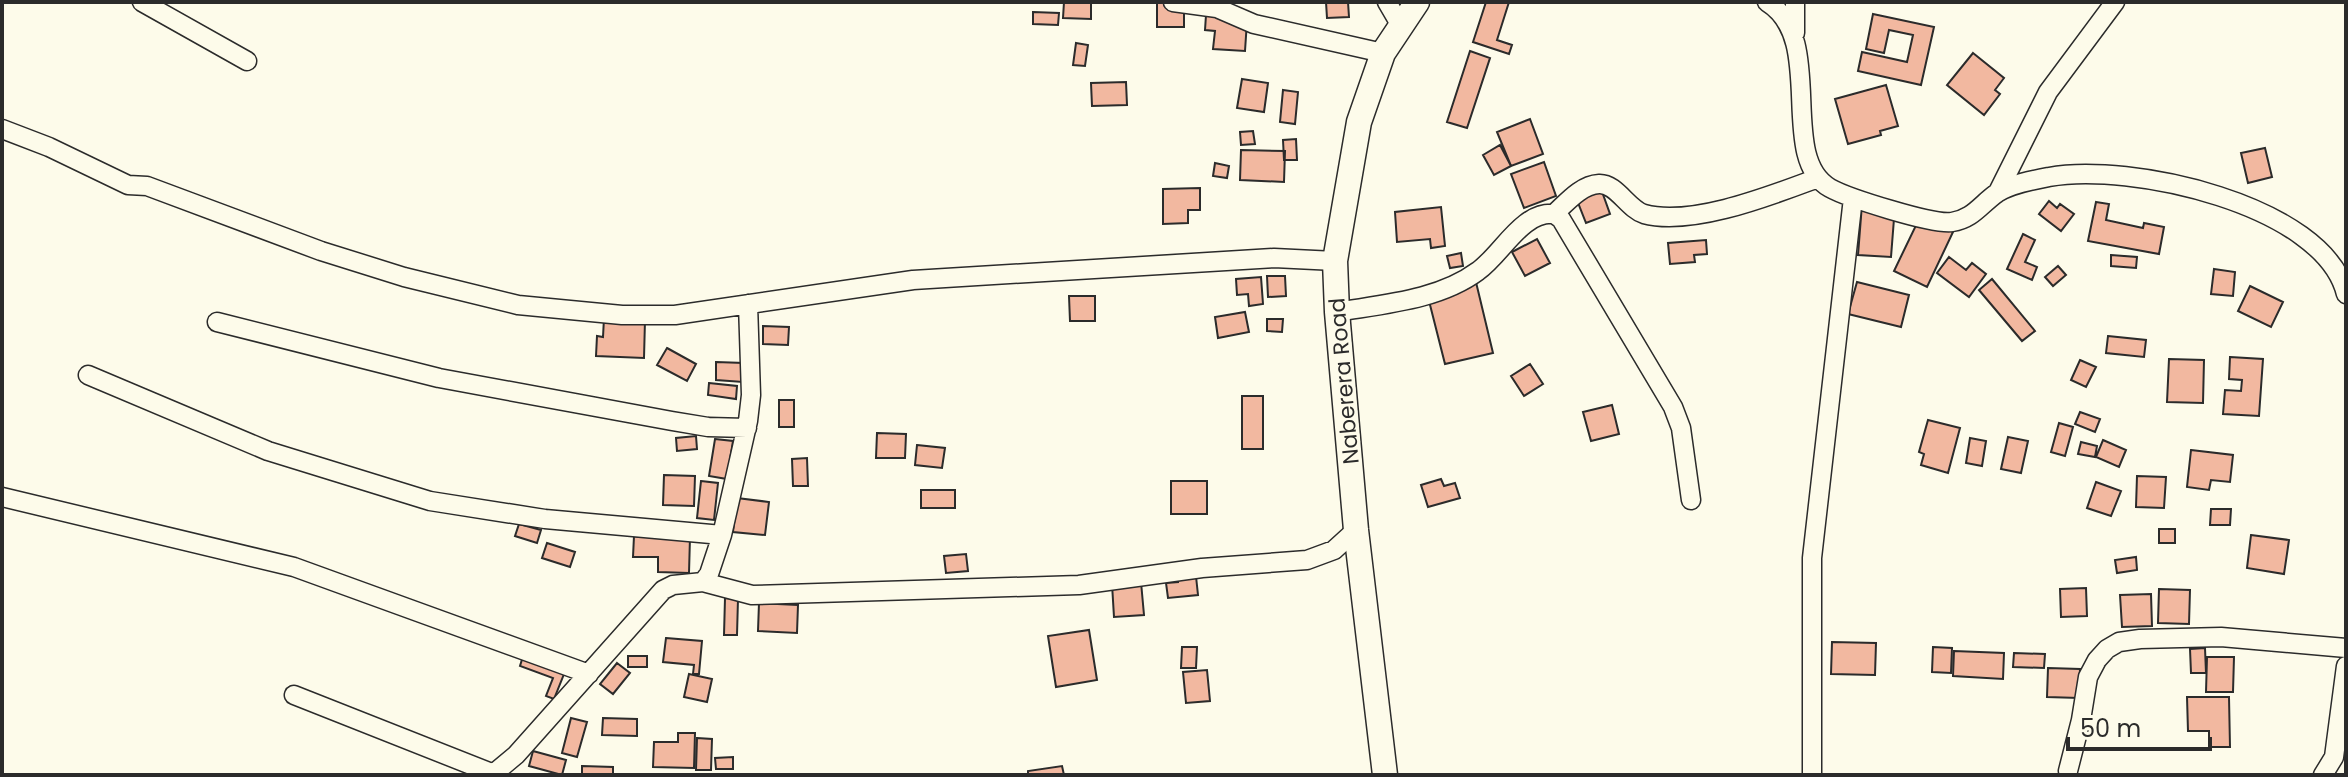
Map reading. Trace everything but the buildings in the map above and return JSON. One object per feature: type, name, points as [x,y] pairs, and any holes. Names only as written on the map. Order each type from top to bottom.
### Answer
[{"type":"street","points":[[142,2],[247,61]]},
{"type":"street","points":[[1173,2],[1217,8],[1254,24],[1383,53]]},
{"type":"street","points":[[1387,2],[1401,26]]},
{"type":"street","name":"Naberera Road","points":[[1385,775],[1356,530],[1335,261],[1359,122],[1383,53],[1417,2]]},
{"type":"street","points":[[1767,2],[1784,15],[1795,36]]},
{"type":"street","points":[[1795,2],[1795,36],[1805,143],[1811,169],[1830,188],[1853,198],[1937,222],[1950,222],[1976,213],[1998,192],[2048,92],[2115,2]]},
{"type":"street","points":[[2,129],[49,147],[128,185],[147,186],[321,251],[518,305],[663,316],[913,280],[1274,258],[1335,261]]},
{"type":"street","points":[[1998,192],[2046,177],[2088,174],[2146,178],[2195,188],[2261,213],[2316,244],[2333,263],[2346,294]]},
{"type":"street","points":[[1337,312],[1406,300],[1468,279],[1534,216],[1554,214],[1584,188],[1608,185],[1639,212],[1671,216],[1726,210],[1818,178]]},
{"type":"street","points":[[1812,775],[1812,558],[1853,198]]},
{"type":"street","points":[[1554,214],[1561,219],[1673,407],[1681,428],[1691,500]]},
{"type":"street","points":[[703,582],[709,574],[722,535],[747,428],[751,395],[748,304]]},
{"type":"street","points":[[217,322],[439,378],[708,427],[747,428]]},
{"type":"street","points":[[88,375],[268,451],[430,501],[545,519],[722,535]]},
{"type":"street","points":[[2,497],[294,567],[589,674]]},
{"type":"street","points":[[294,695],[493,774],[516,755],[663,590],[673,585],[703,582],[752,595],[1079,585],[1202,568],[1307,560],[1334,550],[1356,530]]},
{"type":"street","points":[[2068,771],[2088,677],[2097,660],[2119,642],[2221,637],[2346,648]]},
{"type":"street","points":[[2323,775],[2334,757],[2346,666]]}]
